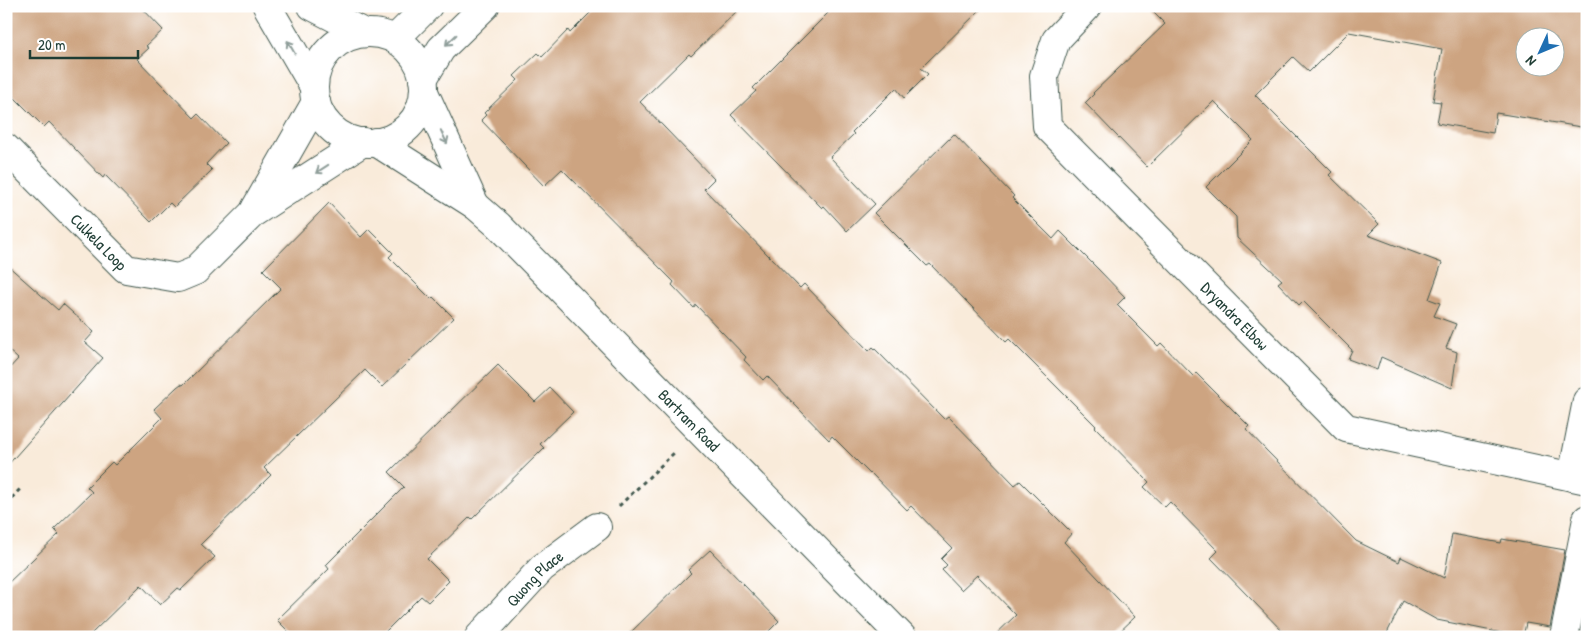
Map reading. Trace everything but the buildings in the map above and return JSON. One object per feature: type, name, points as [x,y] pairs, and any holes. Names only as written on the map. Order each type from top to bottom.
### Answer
[{"type":"street","points":[[268,6],[315,94],[321,115],[329,126],[351,140],[370,142],[394,137],[410,126],[420,111],[424,85],[441,49],[485,6]]},
{"type":"street","points":[[312,6],[364,33]]},
{"type":"street","points":[[395,39],[428,6]]},
{"type":"street","name":"Dryandra Elbow","points":[[1088,6],[1056,40],[1044,76],[1047,126],[1346,428],[1579,479]]},
{"type":"street","points":[[315,94],[316,72],[324,57],[334,45],[348,37],[364,33],[380,34],[395,39],[408,49],[418,63],[424,85]]},
{"type":"street","name":"Bartram Road","points":[[424,85],[476,205]]},
{"type":"street","name":"Culkela Loop","points":[[253,212],[315,94]]},
{"type":"street","name":"Culkela Loop","points":[[6,148],[126,269],[178,278],[195,271],[253,212],[370,142]]},
{"type":"street","name":"Bartram Road","points":[[370,142],[476,205],[505,232],[902,637]]},
{"type":"street","points":[[1579,479],[1587,401]]},
{"type":"street","points":[[1564,637],[1587,519]]},
{"type":"street","name":"Quong Place","points":[[479,637],[542,568],[597,527]]},
{"type":"path","points":[[597,527],[698,429]]},
{"type":"path","points":[[6,504],[21,488]]}]
